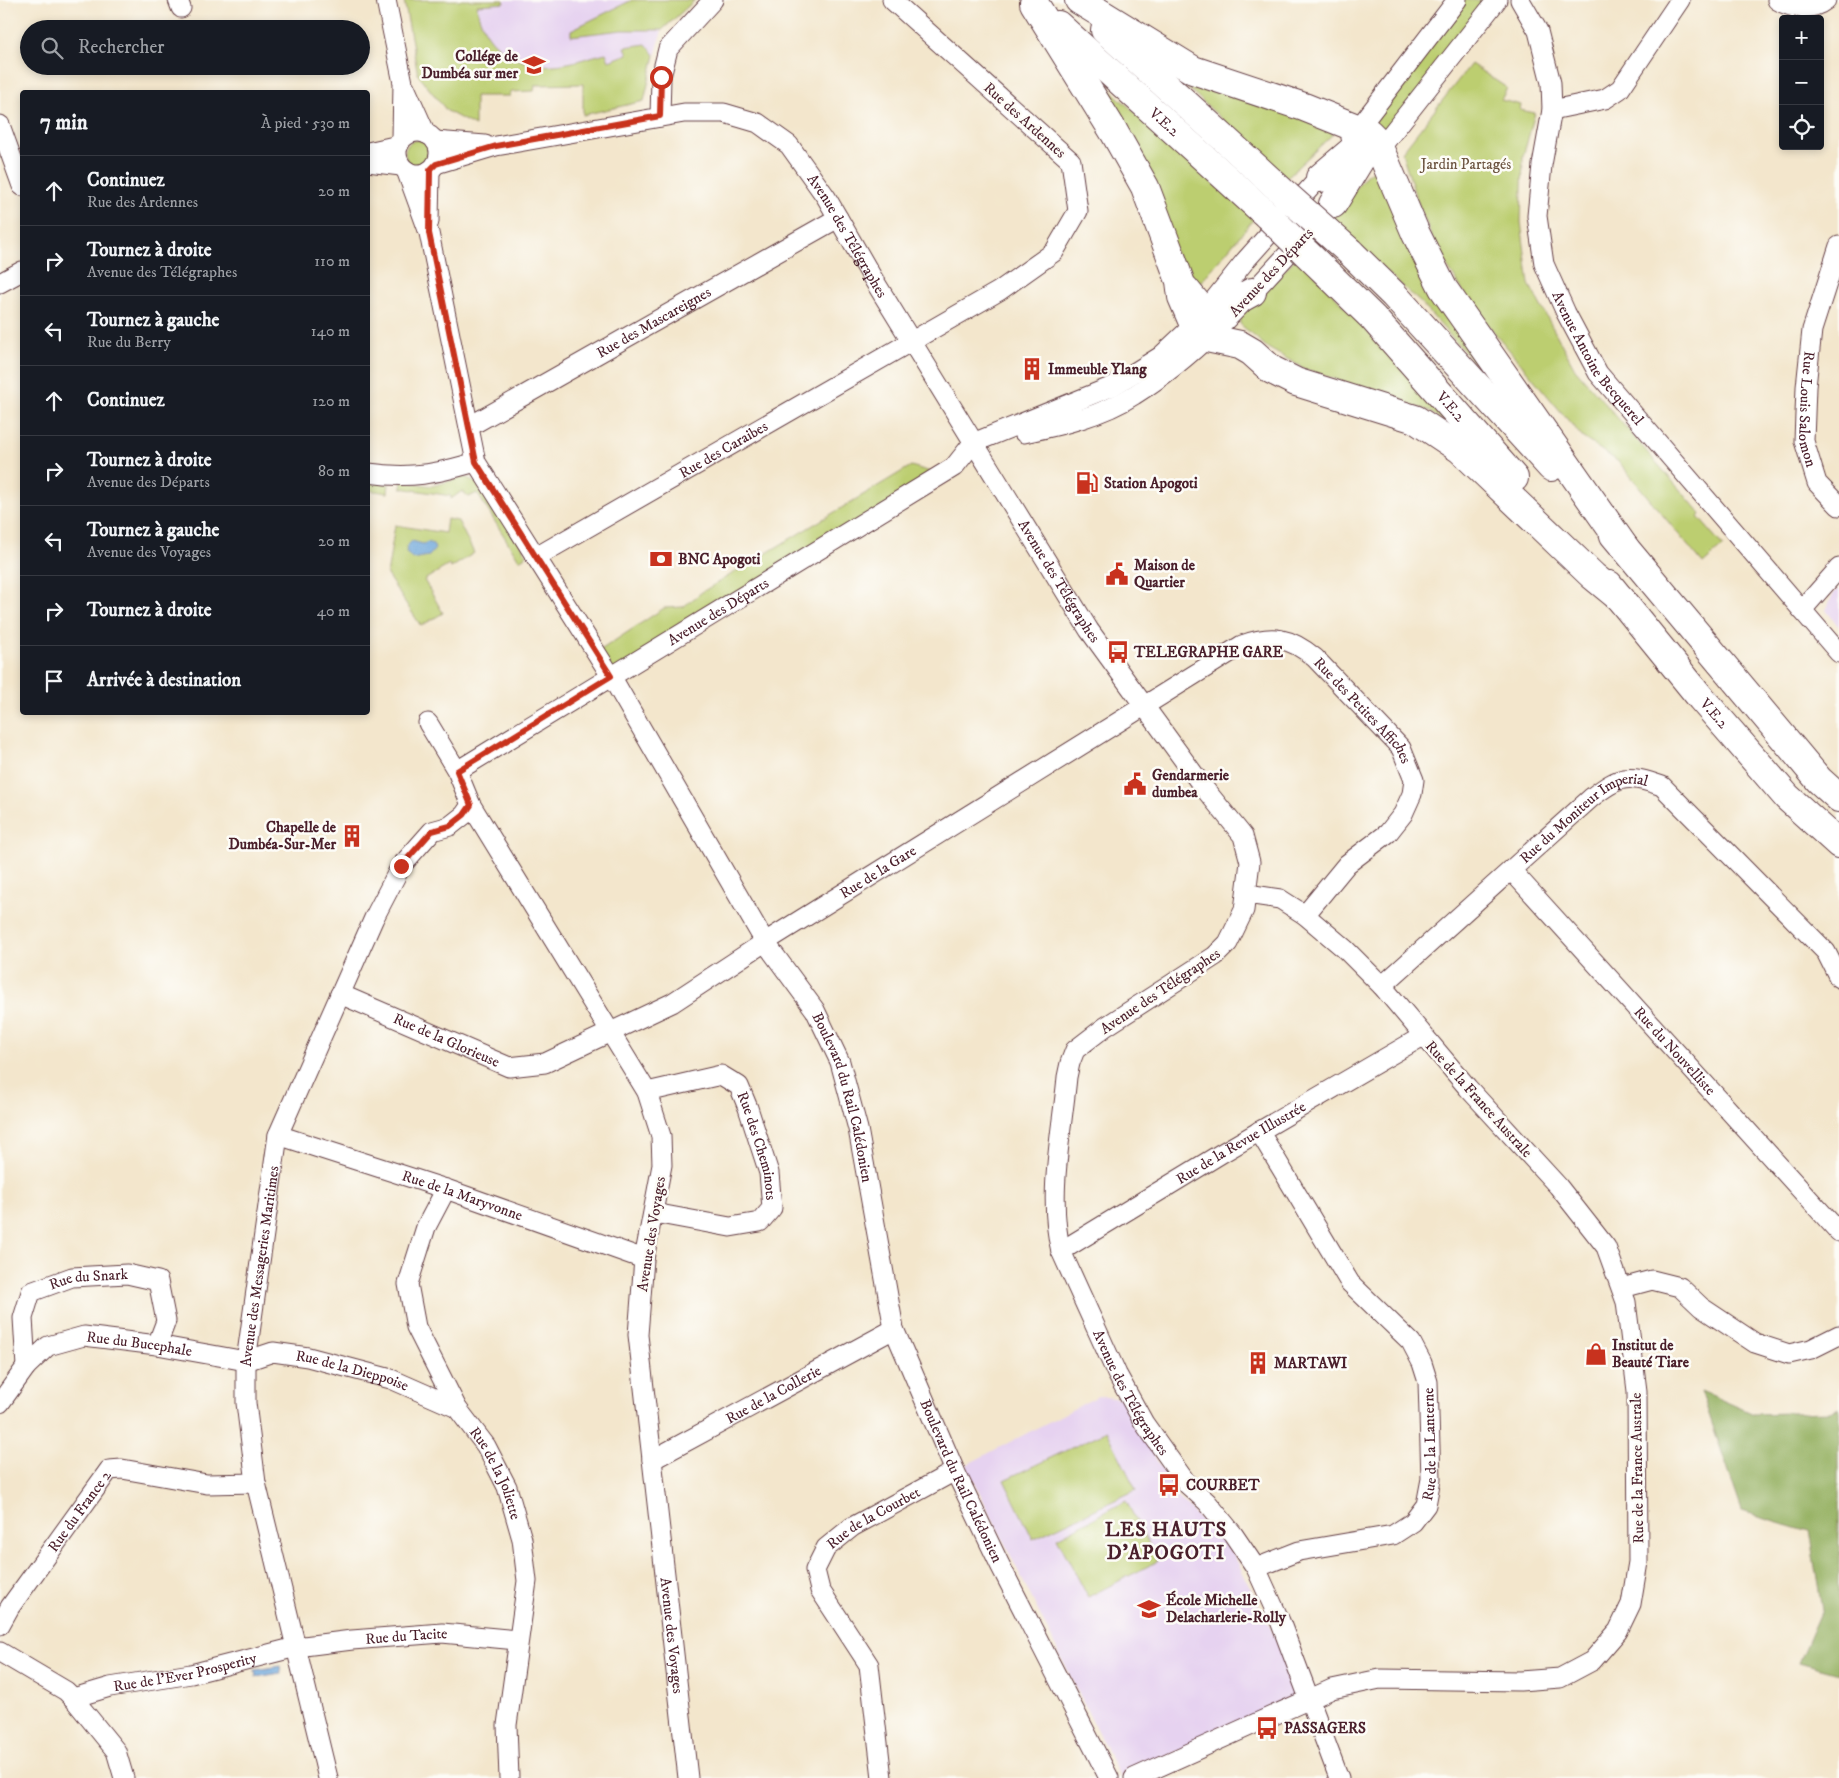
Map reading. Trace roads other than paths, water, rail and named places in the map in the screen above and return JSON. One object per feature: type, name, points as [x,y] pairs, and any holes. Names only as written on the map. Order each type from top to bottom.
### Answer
[{"type":"highway","name":"V.E.2","points":[[1072,0],[1350,252],[1394,295],[1626,548],[1819,780],[1839,798]]},
{"type":"highway","points":[[1080,0],[1193,70],[1304,106],[1367,141],[1443,288],[1626,548]]},
{"type":"highway","name":"V.E.2","points":[[1032,1],[1268,216],[1373,318],[1621,599],[1701,698],[1787,797],[1839,844]]},
{"type":"highway","points":[[1032,1],[1114,132],[1145,187],[1180,281],[1182,297],[1209,322],[1240,346],[1252,352],[1272,370],[1296,382],[1415,419],[1460,449],[1593,576],[1621,599]]},
{"type":"highway","points":[[1320,178],[1344,156],[1367,141]]},
{"type":"highway","points":[[1333,204],[1358,167],[1367,141]]},
{"type":"highway","points":[[1209,322],[1241,286]]},
{"type":"street","points":[[370,473],[398,478],[437,473],[476,462],[429,233],[404,168],[398,159],[401,142],[403,83],[386,0]]},
{"type":"street","points":[[660,116],[661,77],[668,49],[713,0]]},
{"type":"street","name":"Rue des Ardennes","points":[[892,0],[1071,161],[1078,211],[1054,252],[1010,284],[911,342]]},
{"type":"street","points":[[1367,141],[1457,0]]},
{"type":"street","points":[[1367,141],[1497,0]]},
{"type":"street","name":"Avenue Antoine Becquerel","points":[[1520,0],[1538,31],[1547,59],[1551,83],[1552,110],[1542,165],[1537,216],[1544,264],[1566,313],[1598,373],[1839,653]]},
{"type":"street","points":[[1552,110],[1605,99],[1620,90],[1680,0]]},
{"type":"street","points":[[1777,0],[1798,7],[1818,6],[1826,0]]},
{"type":"street","points":[[403,83],[439,152],[433,167],[429,233]]},
{"type":"street","name":"Avenue des Télégraphes","points":[[433,167],[496,146],[684,113],[724,114],[758,124],[789,145],[838,218],[911,342],[1089,630],[1144,708],[1243,836],[1250,862],[1247,894],[1238,926],[1228,943],[1215,956],[1105,1027],[1075,1050],[1067,1077],[1056,1193],[1056,1230],[1061,1251],[1117,1374],[1144,1423],[1188,1484],[1207,1502],[1233,1534],[1256,1568],[1339,1778]]},
{"type":"street","points":[[0,125],[20,180]]},
{"type":"street","points":[[370,151],[401,142],[416,132],[431,138]]},
{"type":"street","name":"Avenue des Télégraphes","points":[[431,138],[496,146]]},
{"type":"street","points":[[370,162],[404,168],[418,174],[433,167]]},
{"type":"street","name":"Avenue des Départs","points":[[1241,286],[1320,178]]},
{"type":"street","name":"Avenue des Départs","points":[[1241,286],[1333,204]]},
{"type":"street","name":"Rue des Mascareignes","points":[[470,426],[838,218]]},
{"type":"street","name":"Rue Louis Salomon","points":[[1839,246],[1812,330],[1806,387],[1804,441],[1817,483],[1829,498],[1839,506]]},
{"type":"street","points":[[0,283],[20,272]]},
{"type":"street","name":"Avenue des Départs","points":[[457,771],[954,467],[974,443],[1113,386],[1162,356],[1209,322]]},
{"type":"street","name":"Rue des Caraibes","points":[[536,557],[911,342]]},
{"type":"street","name":"Boulevard du Rail Calédonien","points":[[476,462],[611,676],[765,942],[815,1010],[840,1062],[858,1129],[894,1329],[955,1471],[1000,1565],[1109,1778]]},
{"type":"street","points":[[1802,610],[1839,568]]},
{"type":"street","name":"Rue des Petites Affiches","points":[[1144,708],[1242,645],[1272,638],[1300,646],[1401,748],[1414,780],[1412,794],[1403,814],[1388,833],[1347,864],[1305,915]]},
{"type":"street","name":"Rue de la Gare","points":[[610,1033],[672,1003],[765,942],[1144,708]]},
{"type":"street","name":"Avenue des Voyages","points":[[428,722],[457,771],[471,805],[647,1092],[661,1136],[662,1165],[644,1259],[638,1334],[688,1778]]},
{"type":"street","name":"Rue du Moniteur Imperial","points":[[1382,986],[1611,782],[1636,777],[1662,786],[1826,952],[1839,978]]},
{"type":"street","name":"Avenue des Messageries Maritimes","points":[[328,1778],[256,1483],[246,1402],[246,1361],[278,1135],[374,918],[401,866],[432,831],[450,826],[464,815],[471,805]]},
{"type":"street","name":"Rue du Nouvelliste","points":[[1512,870],[1839,1232]]},
{"type":"street","name":"Rue de la France Australe","points":[[1134,1778],[1332,1688],[1380,1680],[1520,1681],[1560,1678],[1592,1661],[1618,1631],[1631,1604],[1638,1562],[1637,1391],[1622,1288],[1606,1247],[1572,1202],[1423,1036],[1382,986],[1345,949],[1305,915],[1280,900],[1247,894]]},
{"type":"street","name":"Rue de la Glorieuse","points":[[340,994],[509,1067],[545,1062],[610,1033]]},
{"type":"street","name":"Rue de la Revue Illustrée","points":[[1061,1251],[1259,1131],[1423,1036]]},
{"type":"street","name":"Rue des Cheminots","points":[[647,1092],[721,1075],[739,1086],[769,1173],[772,1208],[760,1222],[730,1227],[654,1212]]},
{"type":"street","name":"Rue de la Lanterne","points":[[1256,1568],[1299,1551],[1394,1535],[1413,1522],[1426,1504],[1431,1479],[1428,1382],[1422,1363],[1411,1342],[1350,1283],[1259,1131]]},
{"type":"street","name":"Rue de la Maryvonne","points":[[278,1135],[446,1190],[644,1259]]},
{"type":"street","name":"Rue de la Joliette","points":[[446,1190],[426,1227],[408,1284],[416,1327],[457,1408],[486,1446],[506,1487],[522,1539],[527,1581],[506,1725],[509,1778]]},
{"type":"street","name":"Rue du Snark","points":[[26,1367],[23,1318],[30,1292],[72,1277],[127,1274],[158,1281],[166,1321],[157,1345]]},
{"type":"street","points":[[1622,1288],[1652,1280],[1680,1287],[1701,1307],[1755,1343],[1789,1354],[1811,1349],[1839,1335]]},
{"type":"street","name":"Rue de la Collerie","points":[[652,1460],[894,1329]]},
{"type":"street","name":"Rue du Bucephale","points":[[0,1403],[26,1367],[48,1346],[84,1336],[157,1345],[246,1361]]},
{"type":"street","name":"Rue de la Dieppoise","points":[[246,1361],[273,1352],[308,1357],[391,1380],[457,1408]]},
{"type":"street","name":"Rue du France 2","points":[[0,1625],[10,1607],[109,1470],[122,1469],[207,1484],[256,1483]]},
{"type":"street","name":"Rue de la Courbet","points":[[882,1778],[869,1665],[820,1590],[815,1570],[826,1548],[852,1527],[955,1471]]},
{"type":"street","name":"Rue du Tacite","points":[[296,1647],[352,1640],[442,1633],[517,1640]]},
{"type":"street","name":"Rue de l'Ever Prosperity","points":[[74,1698],[110,1687],[191,1674],[296,1647]]},
{"type":"street","points":[[0,1652],[66,1691],[74,1698],[116,1751],[124,1778]]},
{"type":"water","points":[[412,541],[423,544],[428,542],[433,544],[435,549],[429,556],[412,559],[406,552],[407,546]]},
{"type":"water","points":[[280,1666],[281,1673],[256,1677],[255,1670]]},
{"type":"place","name":"Collége de Dumbéa sur mer","points":[[534,65]]},
{"type":"place","name":"Immeuble Ylang","points":[[1032,369]]},
{"type":"place","name":"Station Apogoti","points":[[1087,483]]},
{"type":"place","name":"BNC Apogoti","points":[[661,559]]},
{"type":"place","name":"Maison de Quartier","points":[[1117,574]]},
{"type":"place","name":"TELEGRAPHE GARE","points":[[1118,652]]},
{"type":"place","name":"Gendarmerie dumbea","points":[[1135,784]]},
{"type":"place","name":"Chapelle de Dumbéa-Sur-Mer","points":[[352,836]]},
{"type":"place","name":"Institut de Beauté Tiare","points":[[1596,1354]]},
{"type":"place","name":"MARTAWI","points":[[1258,1363]]},
{"type":"place","name":"COURBET","points":[[1169,1485]]},
{"type":"place","name":"École Michelle Delacharlerie-Rolly","points":[[1149,1609]]},
{"type":"place","name":"PASSAGERS","points":[[1267,1728]]},
{"type":"district","name":"LES HAUTS D'APOGOTI","points":[[1166,1540]]},
{"type":"park label","name":"Jardin Partagés","points":[[1466,164]]}]
